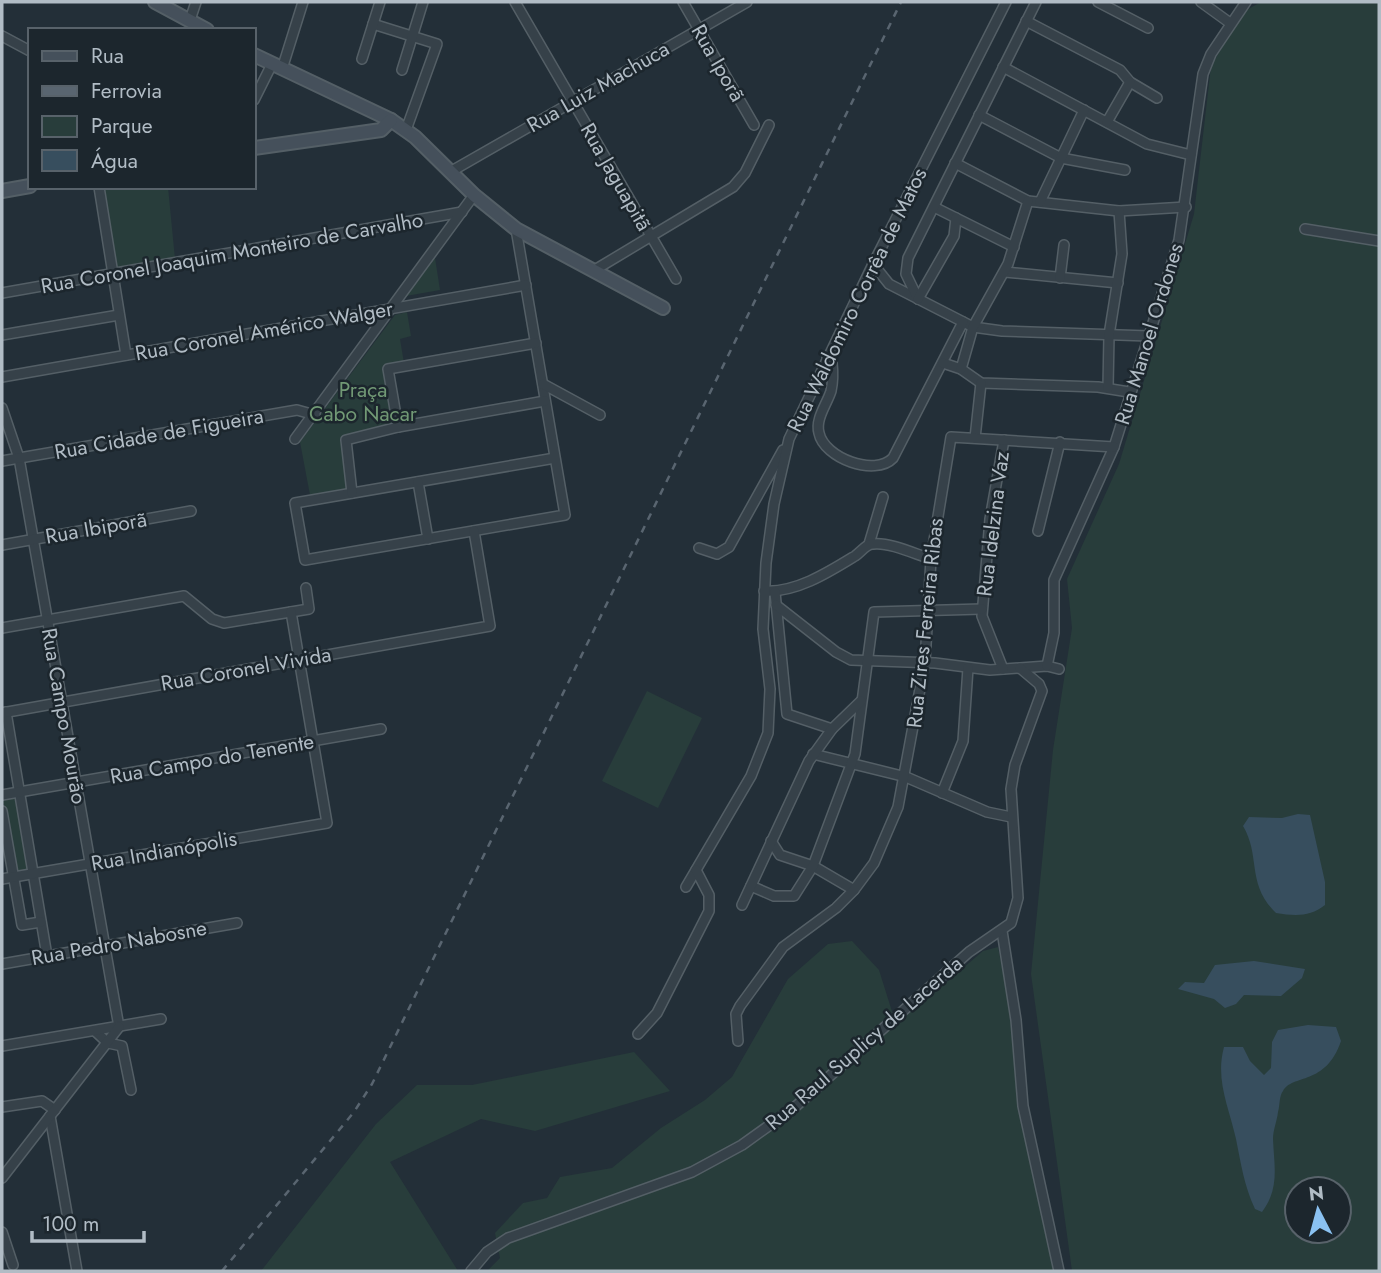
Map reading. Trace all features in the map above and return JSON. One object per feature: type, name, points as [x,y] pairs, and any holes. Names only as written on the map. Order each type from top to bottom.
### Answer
[{"type":"street","points":[[155,2],[204,28]]},
{"type":"street","points":[[190,20],[196,2]]},
{"type":"street","points":[[256,97],[277,67],[303,2]]},
{"type":"street","points":[[362,59],[380,2]]},
{"type":"street","points":[[402,70],[423,2]]},
{"type":"street","name":"Rua Jaguapitã","points":[[515,2],[676,279]]},
{"type":"street","name":"Rua Iporã","points":[[683,2],[754,125]]},
{"type":"street","name":"Rua Luiz Machuca","points":[[450,172],[747,2]]},
{"type":"street","name":"Rua Waldomiro Corrêa de Matos","points":[[685,887],[751,776],[768,733],[770,689],[763,629],[764,591],[771,522],[789,439],[873,264],[1006,2]]},
{"type":"street","points":[[918,299],[906,274],[906,264],[1036,2]]},
{"type":"street","points":[[1098,2],[1148,28]]},
{"type":"street","points":[[1201,2],[1230,23]]},
{"type":"street","name":"Rua Manoel Ordones","points":[[1047,666],[1054,633],[1054,580],[1114,447],[1129,392],[1165,289],[1186,207],[1203,74],[1230,23],[1246,2]]},
{"type":"street","points":[[1026,21],[1120,71],[1130,82],[1157,98]]},
{"type":"street","points":[[373,24],[437,44],[406,130]]},
{"type":"street","points":[[2,36],[28,50]]},
{"type":"street","points":[[256,56],[391,120],[406,130],[474,195],[516,229],[663,309]]},
{"type":"street","points":[[1003,67],[1156,147],[1191,155]]},
{"type":"street","points":[[1108,122],[1130,82]]},
{"type":"street","points":[[1040,202],[1084,110]]},
{"type":"street","points":[[979,115],[1061,158],[1125,170]]},
{"type":"street","points":[[256,148],[381,130],[391,120]]},
{"type":"street","points":[[593,271],[733,187],[745,173],[769,125]]},
{"type":"street","points":[[955,163],[1028,201],[1119,211],[1186,207]]},
{"type":"street","points":[[2,191],[28,186]]},
{"type":"street","points":[[99,189],[126,355]]},
{"type":"street","points":[[295,439],[474,195]]},
{"type":"street","points":[[961,369],[973,327],[1004,272],[1028,201]]},
{"type":"street","points":[[933,207],[1014,247]]},
{"type":"street","points":[[1108,388],[1109,335],[1122,254],[1119,211]]},
{"type":"street","name":"Rua Coronel Joaquim Monteiro de Carvalho","points":[[2,293],[462,212]]},
{"type":"street","points":[[918,299],[954,236],[956,218]]},
{"type":"street","points":[[516,229],[565,515],[305,560],[295,503],[555,458]]},
{"type":"street","points":[[1305,229],[1379,241]]},
{"type":"street","points":[[1060,278],[1064,244]]},
{"type":"street","points":[[873,264],[889,284],[973,327],[1149,336]]},
{"type":"street","points":[[1004,272],[1118,284]]},
{"type":"street","name":"Rua Coronel Américo Walger","points":[[2,377],[526,285]]},
{"type":"street","points":[[2,335],[119,315]]},
{"type":"street","points":[[827,358],[832,363],[832,382],[819,421],[819,435],[835,454],[870,465],[884,464],[893,458],[963,322]]},
{"type":"street","points":[[398,427],[388,369],[536,343]]},
{"type":"street","points":[[943,363],[961,369],[981,383],[1108,388],[1129,392]]},
{"type":"street","points":[[981,383],[975,438],[1114,447]]},
{"type":"street","points":[[543,384],[600,415]]},
{"type":"street","points":[[352,493],[346,440],[398,427],[545,401]]},
{"type":"street","name":"Rua Campo Mourão","points":[[2,408],[19,458],[119,1027]]},
{"type":"street","name":"Rua Cidade de Figueira","points":[[2,461],[297,410],[315,415]]},
{"type":"street","name":"Rua Zires Ferreira Ribas","points":[[738,1041],[736,1014],[777,954],[799,933],[836,908],[854,890],[883,844],[898,807],[906,777],[925,662],[931,559],[951,438],[975,438]]},
{"type":"street","points":[[699,548],[717,554],[729,547],[789,439]]},
{"type":"street","name":"Rua Idelzina Vaz","points":[[982,609],[990,519],[1004,440]]},
{"type":"street","points":[[1038,531],[1060,442]]},
{"type":"street","points":[[418,482],[428,539]]},
{"type":"street","points":[[764,591],[775,592],[799,585],[854,556],[869,544],[883,497]]},
{"type":"street","name":"Rua Ibiporã","points":[[2,545],[191,512]]},
{"type":"street","name":"Rua Coronel Vivida","points":[[4,712],[490,626],[474,531]]},
{"type":"street","points":[[869,544],[881,544],[931,559]]},
{"type":"street","points":[[2,628],[184,596],[220,622],[309,609],[306,588]]},
{"type":"street","points":[[775,592],[787,714],[832,729]]},
{"type":"street","points":[[776,605],[842,656],[867,661],[925,662],[968,668],[1047,666],[1059,669]]},
{"type":"street","points":[[751,886],[774,896],[794,896],[813,866],[852,765],[874,612],[982,609],[985,629],[1003,669]]},
{"type":"street","points":[[291,612],[313,741]]},
{"type":"street","points":[[942,793],[963,741],[968,668]]},
{"type":"street","points":[[1020,668],[1039,684],[1042,691],[1015,765],[1011,789],[1011,817],[1018,898],[1015,916],[1002,931],[1016,1020],[1025,1117],[1059,1271]]},
{"type":"street","points":[[742,905],[813,754],[832,729],[861,701]]},
{"type":"street","points":[[4,712],[6,745],[19,792],[47,956]]},
{"type":"street","name":"Rua Campo do Tenente","points":[[2,795],[381,729]]},
{"type":"street","name":"Rua Indianópolis","points":[[2,878],[327,823],[313,741]]},
{"type":"street","points":[[813,754],[906,777],[987,812],[1011,817]]},
{"type":"street","points":[[2,811],[22,925],[41,922]]},
{"type":"street","points":[[771,841],[780,855],[813,866],[854,890]]},
{"type":"street","points":[[638,1034],[657,1013],[709,911],[709,895],[696,870]]},
{"type":"street","name":"Rua Pedro Nabosne","points":[[2,964],[237,923]]},
{"type":"street","name":"Rua Raul Suplicy de Lacerda","points":[[471,1271],[487,1252],[500,1242],[521,1239],[530,1232],[692,1172],[750,1140],[832,1076],[970,952],[1002,931]]},
{"type":"street","points":[[2,1046],[161,1019]]},
{"type":"street","points":[[2,1178],[6,1167],[53,1113],[119,1027]]},
{"type":"street","points":[[95,1031],[108,1043],[118,1044],[124,1050],[131,1090]]},
{"type":"street","points":[[2,1107],[38,1101],[53,1113],[77,1271]]},
{"type":"street","points":[[2,1232],[13,1265]]},
{"type":"green space","points":[[1261,2],[1379,2],[1379,1271],[1072,1271],[1031,974],[1053,750],[1072,628],[1067,579],[1119,464],[1194,214],[1211,66],[1243,12]]},
{"type":"green space","points":[[104,189],[168,189],[175,259],[116,269]]},
{"type":"green space","points":[[435,258],[440,290],[406,296]]},
{"type":"green space","name":"Praça Cabo Nacar","points":[[407,312],[411,336],[400,339],[404,363],[385,367],[393,424],[342,437],[347,489],[310,495],[300,442],[395,315]]},
{"type":"green space","points":[[647,691],[702,718],[658,808],[602,781]]},
{"type":"green space","points":[[17,798],[30,870],[16,873],[3,800]]},
{"type":"green space","points":[[852,941],[879,970],[895,1021],[920,1005],[983,951],[998,947],[1010,1009],[1017,1086],[1028,1151],[1056,1271],[487,1271],[500,1258],[495,1233],[523,1203],[547,1198],[560,1177],[612,1168],[661,1128],[705,1100],[732,1077],[788,979],[828,944]]},
{"type":"green space","points":[[634,1052],[670,1091],[535,1131],[481,1119],[390,1162],[458,1271],[261,1271],[376,1124],[417,1085],[472,1085]]},
{"type":"water","points":[[1298,814],[1310,815],[1325,882],[1325,905],[1302,915],[1276,913],[1267,902],[1257,881],[1252,848],[1243,826],[1249,817],[1282,818]]},
{"type":"water","points":[[1254,961],[1305,969],[1302,978],[1281,996],[1244,995],[1236,1004],[1225,1008],[1214,999],[1178,989],[1185,982],[1204,983],[1215,965]]},
{"type":"water","points":[[1308,1025],[1336,1027],[1341,1041],[1327,1065],[1287,1086],[1282,1093],[1273,1136],[1274,1185],[1262,1212],[1255,1209],[1248,1191],[1224,1093],[1221,1071],[1224,1047],[1243,1047],[1250,1061],[1264,1075],[1271,1068],[1272,1042],[1278,1030]]},
{"type":"railway","points":[[222,1271],[354,1112],[372,1084],[901,2]]}]
